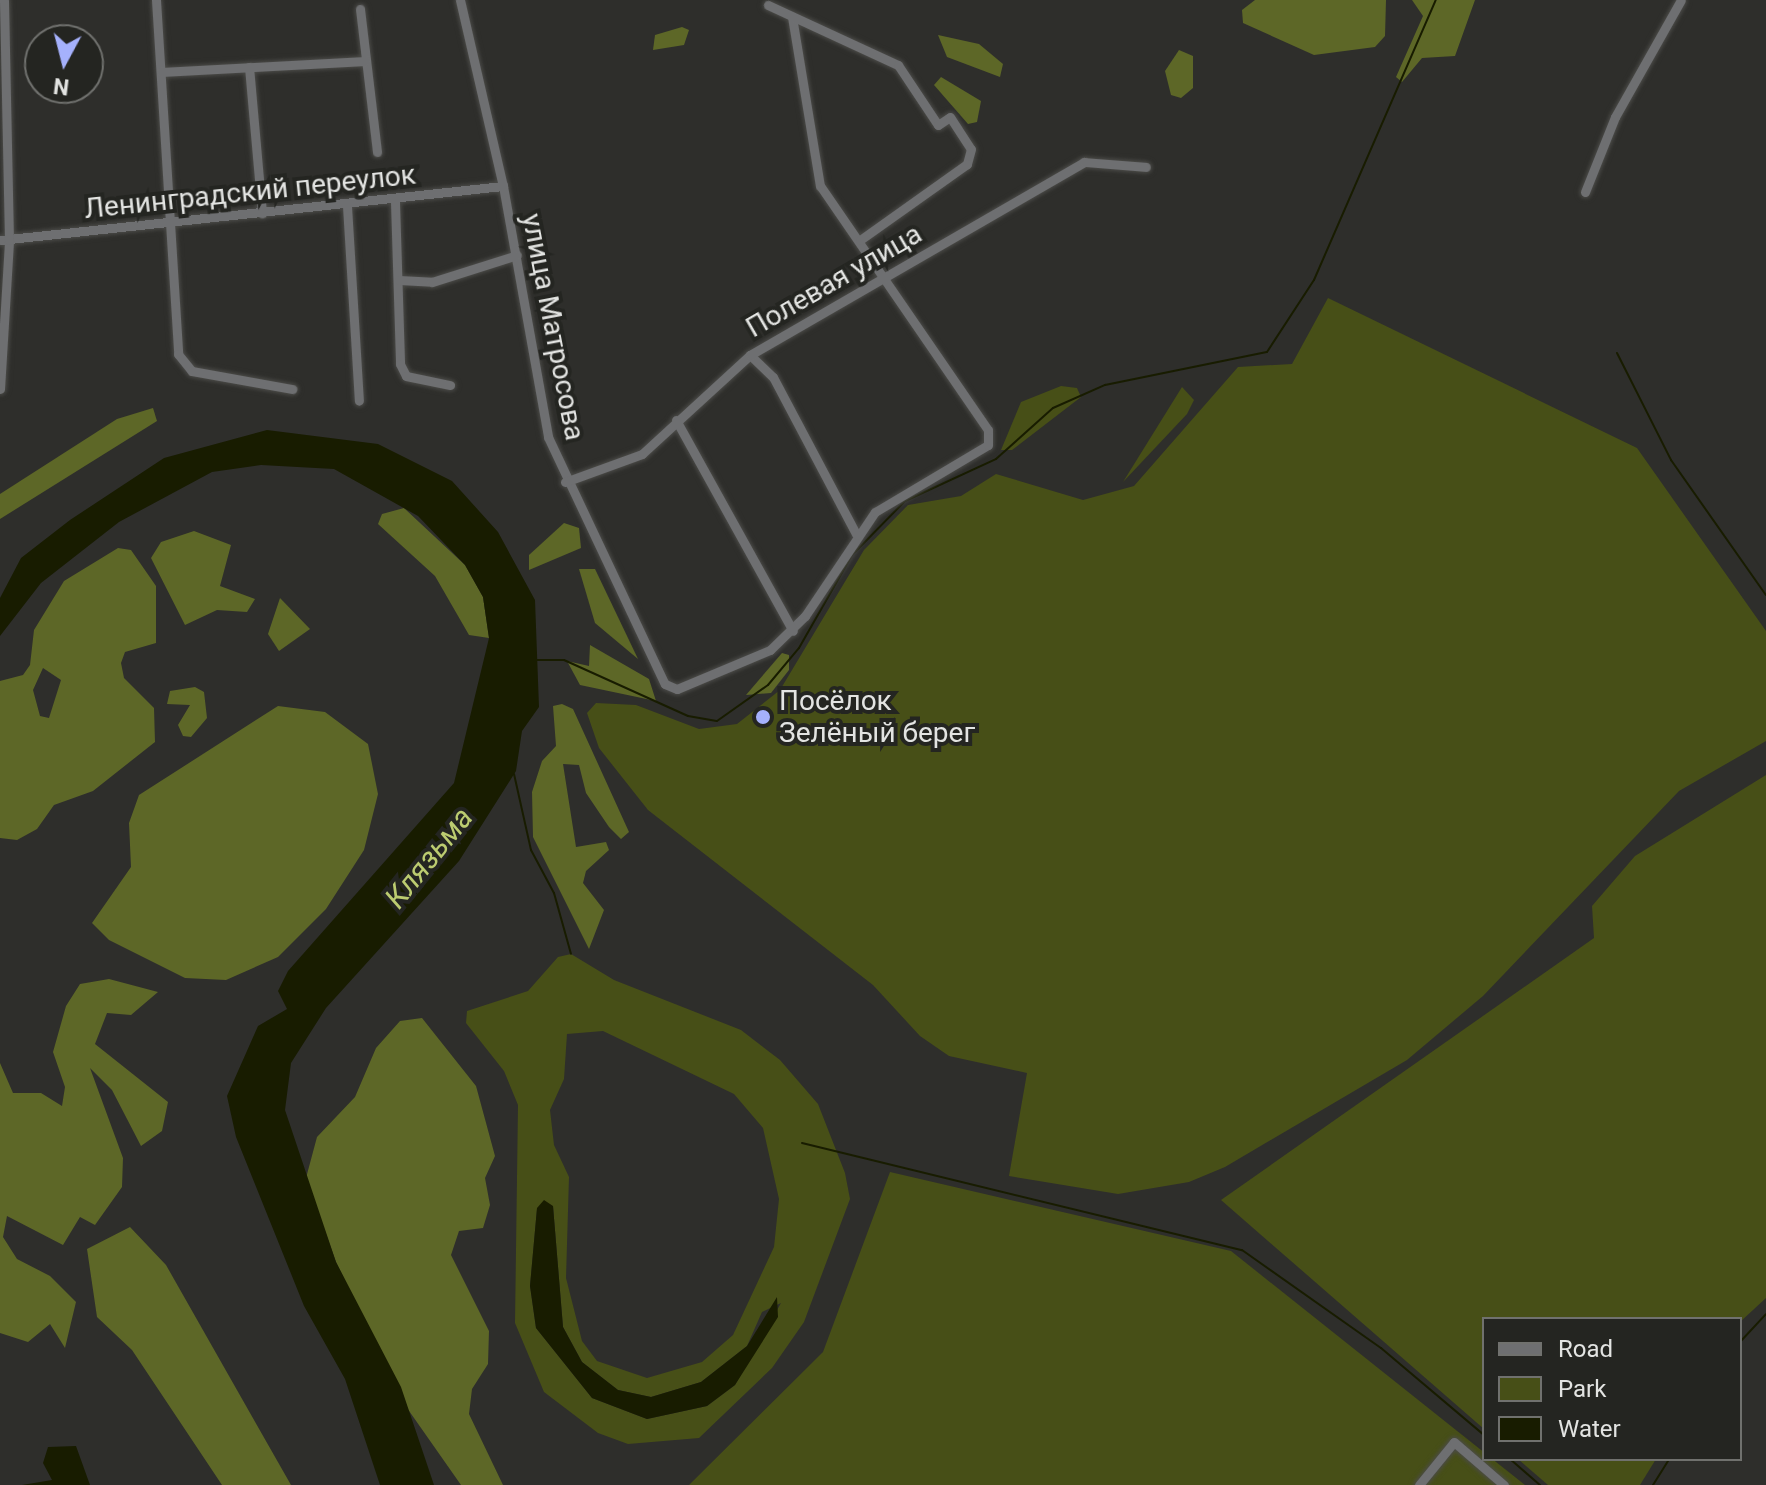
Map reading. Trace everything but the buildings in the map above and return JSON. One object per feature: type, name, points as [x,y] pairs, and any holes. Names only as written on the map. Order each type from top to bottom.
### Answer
[{"type":"street","points":[[0,389],[4,240],[4,0]]},
{"type":"street","points":[[156,0],[167,219],[184,366],[292,389]]},
{"type":"street","name":"улица Матросова","points":[[460,0],[517,255],[548,437],[565,482],[670,688],[770,650],[793,631]]},
{"type":"street","points":[[1585,192],[1615,117],[1681,0]]},
{"type":"street","points":[[768,5],[898,65],[938,125],[950,117],[971,149],[967,164],[860,240]]},
{"type":"street","points":[[360,9],[377,152]]},
{"type":"street","points":[[676,420],[793,631],[856,534],[904,489],[983,454],[988,445],[988,430],[817,176],[792,17]]},
{"type":"street","points":[[161,72],[366,61]]},
{"type":"street","points":[[249,67],[262,213]]},
{"type":"street","name":"Полевая улица","points":[[565,482],[642,454],[750,355],[1084,162],[1146,167]]},
{"type":"street","name":"Ленинградский переулок","points":[[4,240],[167,219],[395,202],[503,186]]},
{"type":"street","points":[[395,202],[400,364],[406,376],[450,385]]},
{"type":"street","points":[[347,206],[359,401]]},
{"type":"street","points":[[399,280],[432,282],[517,255]]},
{"type":"street","points":[[750,355],[773,377],[856,534]]},
{"type":"street","points":[[1419,1485],[1454,1442],[1504,1485]]},
{"type":"green space","points":[[1255,0],[1386,0],[1385,36],[1375,47],[1314,55],[1243,23],[1242,10]]},
{"type":"green space","points":[[1412,0],[1475,0],[1455,56],[1422,58],[1402,82],[1396,77],[1423,16]]},
{"type":"green space","points":[[682,27],[689,30],[684,45],[653,50],[655,35]]},
{"type":"green space","points":[[938,35],[979,44],[1003,64],[1000,77],[947,57]]},
{"type":"green space","points":[[1179,50],[1193,56],[1193,88],[1181,98],[1171,95],[1165,71]]},
{"type":"green space","points":[[941,77],[981,101],[977,122],[968,124],[934,85]]},
{"type":"green space","points":[[1328,298],[1637,448],[1766,631],[1766,741],[1679,791],[1483,996],[1407,1060],[1225,1167],[1189,1182],[1118,1194],[1009,1176],[1027,1073],[949,1056],[920,1036],[873,985],[648,810],[599,748],[587,713],[596,703],[636,705],[699,729],[737,724],[780,690],[864,550],[908,505],[961,496],[996,474],[1083,500],[1134,486],[1238,367],[1292,364]]},
{"type":"green space","points":[[1061,386],[1077,388],[1081,397],[1012,450],[1001,450],[1021,402]]},
{"type":"green space","points":[[1182,387],[1194,400],[1187,414],[1123,482]]},
{"type":"green space","points":[[153,408],[157,421],[0,519],[0,494],[117,419]]},
{"type":"green space","points":[[404,508],[465,565],[483,597],[489,638],[469,635],[435,576],[378,524],[382,514]]},
{"type":"green space","points":[[564,523],[579,528],[581,548],[529,570],[529,555]]},
{"type":"green space","points":[[194,531],[231,545],[220,586],[255,599],[247,612],[217,610],[185,625],[151,558],[161,542]]},
{"type":"green space","points":[[118,548],[131,550],[156,586],[156,643],[125,652],[121,663],[124,678],[154,708],[155,742],[93,791],[54,805],[37,829],[17,840],[0,838],[0,681],[23,675],[30,665],[34,630],[64,581]],"holes":[[[43,668],[61,680],[49,718],[40,716],[33,690]]]},
{"type":"green space","points":[[579,569],[595,569],[638,659],[595,623]]},
{"type":"green space","points":[[280,598],[310,629],[279,651],[268,634]]},
{"type":"green space","points":[[590,645],[649,679],[656,701],[580,685],[567,661],[589,666]]},
{"type":"green space","points":[[782,653],[789,655],[789,670],[771,693],[746,695]]},
{"type":"green space","points":[[195,687],[204,692],[207,718],[191,737],[183,736],[178,725],[190,705],[167,704],[170,691]]},
{"type":"green space","points":[[562,704],[573,709],[629,832],[621,839],[609,827],[586,793],[579,765],[563,764],[576,847],[606,842],[609,850],[586,871],[583,883],[604,910],[589,949],[533,837],[532,792],[542,761],[556,746],[553,706]]},
{"type":"green space","points":[[278,706],[325,712],[368,744],[378,794],[364,850],[326,909],[278,957],[226,980],[185,978],[109,940],[92,923],[131,867],[129,823],[139,795]]},
{"type":"green space","points":[[1766,775],[1766,1298],[1742,1320],[1742,1317],[1482,1317],[1482,1427],[1221,1200],[1594,938],[1592,906],[1635,856]]},
{"type":"green space","points":[[571,954],[614,980],[741,1030],[780,1060],[818,1104],[845,1173],[850,1199],[804,1322],[772,1368],[699,1438],[628,1444],[598,1433],[544,1392],[515,1323],[518,1105],[504,1071],[466,1023],[467,1011],[528,991],[558,957]],"holes":[[[603,1031],[734,1094],[763,1128],[779,1199],[774,1247],[733,1335],[702,1362],[647,1378],[597,1361],[582,1341],[566,1278],[569,1177],[554,1145],[550,1110],[564,1079],[567,1034]],[[553,1206],[563,1327],[582,1362],[618,1390],[651,1397],[701,1382],[747,1346],[762,1312],[781,1303],[735,1385],[707,1406],[647,1419],[592,1398],[536,1328],[530,1286],[537,1209]]]},
{"type":"green space","points":[[109,979],[158,992],[131,1015],[107,1013],[95,1044],[168,1102],[162,1131],[141,1146],[112,1090],[90,1068],[123,1158],[122,1187],[95,1225],[80,1217],[63,1245],[7,1216],[3,1237],[17,1259],[50,1276],[76,1302],[65,1348],[50,1324],[28,1342],[0,1333],[0,1063],[13,1093],[41,1093],[62,1106],[65,1087],[53,1052],[66,1006],[80,984]]},
{"type":"green space","points":[[422,1018],[476,1086],[495,1156],[485,1178],[490,1205],[483,1228],[459,1231],[451,1255],[489,1331],[488,1364],[472,1389],[469,1414],[503,1485],[461,1485],[407,1408],[336,1262],[306,1178],[317,1137],[355,1097],[376,1048],[400,1021]]},
{"type":"green space","points":[[890,1172],[1231,1251],[1482,1451],[1482,1461],[1495,1461],[1525,1485],[689,1485],[823,1352]]},
{"type":"green space","points":[[130,1227],[166,1265],[291,1485],[222,1485],[132,1350],[97,1317],[87,1249]]},
{"type":"green space","points":[[1520,1461],[1655,1461],[1640,1485],[1548,1485]]},
{"type":"water","name":"Клязьма","points":[[267,430],[378,444],[452,481],[498,532],[535,600],[539,707],[522,731],[516,771],[459,861],[326,1008],[291,1063],[285,1110],[336,1262],[401,1387],[434,1485],[380,1485],[345,1379],[304,1306],[236,1137],[227,1096],[258,1026],[287,1009],[278,991],[288,971],[454,783],[489,638],[483,597],[465,565],[418,516],[334,469],[261,465],[212,472],[119,522],[41,583],[0,636],[0,598],[21,558],[70,520],[164,458]]},
{"type":"water","points":[[544,1200],[553,1206],[563,1327],[582,1362],[618,1390],[651,1397],[701,1382],[747,1346],[777,1297],[778,1317],[735,1385],[707,1406],[647,1419],[592,1398],[536,1328],[530,1286],[537,1208]]},
{"type":"water","points":[[76,1446],[90,1485],[22,1485],[52,1480],[43,1463],[48,1447]]},
{"type":"waterway","points":[[536,660],[564,660],[688,716],[717,721],[768,685],[799,648],[852,555],[905,501],[996,459],[1053,408],[1105,385],[1267,352],[1314,280],[1436,0]]},
{"type":"waterway","points":[[1617,353],[1671,460],[1766,595]]},
{"type":"waterway","points":[[514,774],[531,850],[554,893],[571,954]]},
{"type":"waterway","points":[[802,1143],[1242,1250],[1381,1348],[1482,1433]]},
{"type":"waterway","points":[[1742,1340],[1766,1314]]},
{"type":"waterway","points":[[1512,1461],[1540,1485]]},
{"type":"waterway","points":[[1653,1485],[1668,1461]]},
{"type":"place","name":"Посёлок Зелёный берег","points":[[763,717]]}]
